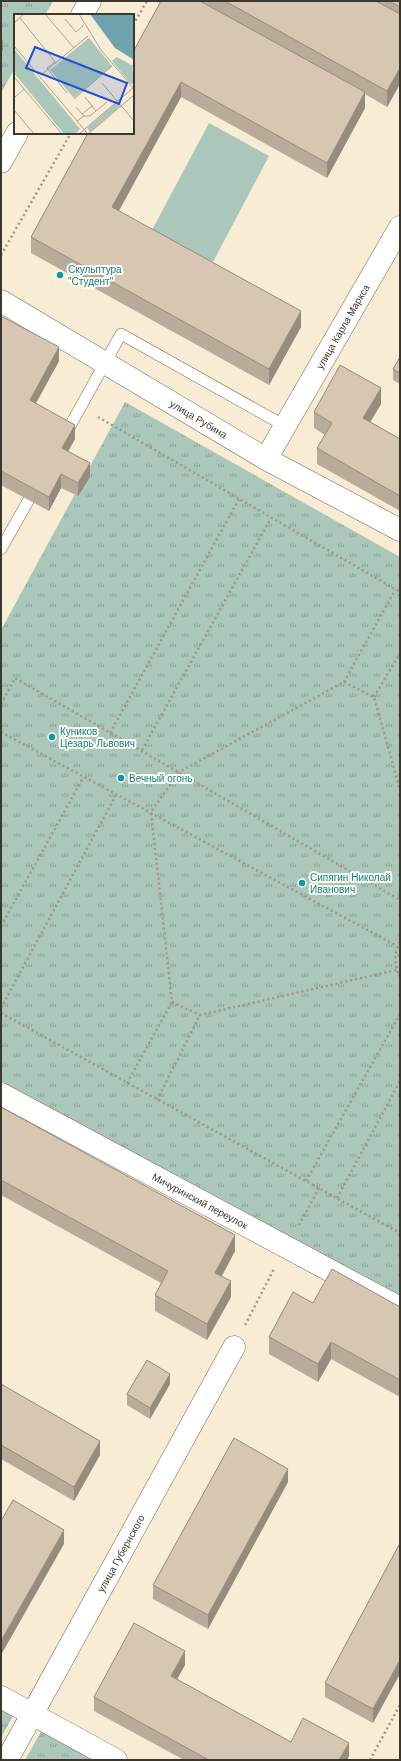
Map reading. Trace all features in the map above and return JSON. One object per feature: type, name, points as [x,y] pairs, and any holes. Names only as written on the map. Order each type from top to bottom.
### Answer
[{"type":"street","points":[[83,14],[90,1]]},
{"type":"street","points":[[1,162],[16,134]]},
{"type":"street","name":"улица Карла Маркса","points":[[266,459],[400,227]]},
{"type":"street","name":"улица Рубина","points":[[1,301],[266,459],[400,530]]},
{"type":"street","name":"Мичуринский переулок","points":[[1,1094],[400,1308]]},
{"type":"street","name":"улица Губернского","points":[[7,1760],[234,1347]]},
{"type":"street","points":[[1,1697],[116,1760]]},
{"type":"lane","points":[[58,448],[121,334],[285,426]]},
{"type":"lane","points":[[1,549],[42,474]]},
{"type":"path","points":[[134,23],[147,1]]},
{"type":"path","points":[[1,255],[70,134]]},
{"type":"path","points":[[80,407],[400,592]]},
{"type":"path","points":[[110,733],[239,499]]},
{"type":"path","points":[[142,750],[271,518]]},
{"type":"path","points":[[127,1083],[172,1002],[151,812],[179,772],[344,682],[395,589]]},
{"type":"path","points":[[400,653],[374,697],[400,790]]},
{"type":"path","points":[[1,704],[15,678],[400,900]]},
{"type":"path","points":[[344,682],[374,697]]},
{"type":"path","points":[[1,732],[83,778],[151,812],[397,946]]},
{"type":"path","points":[[1,926],[83,778]]},
{"type":"path","points":[[1,1008],[116,795]]},
{"type":"path","points":[[400,942],[397,946],[396,970],[400,976]]},
{"type":"path","points":[[172,1002],[200,1015],[396,970]]},
{"type":"path","points":[[1,1014],[400,1233]]},
{"type":"path","points":[[306,1181],[400,1014]]},
{"type":"path","points":[[157,1100],[200,1015]]},
{"type":"path","points":[[337,1198],[400,1081]]},
{"type":"path","points":[[370,1760],[400,1705]]},
{"type":"green space","points":[[1,1],[53,1],[46,14],[14,14],[14,70],[1,93]]},
{"type":"green space","points":[[209,123],[269,156],[213,262],[152,230]]},
{"type":"green space","points":[[125,402],[400,557],[400,1298],[1,1081],[1,630]]},
{"type":"green space","points":[[1,1705],[15,1712],[1,1738]]},
{"type":"green space","points":[[42,1730],[96,1760],[25,1760]]},
{"type":"building","points":[[161,1],[200,1],[365,92],[327,163],[181,82],[112,207],[301,311],[269,369],[31,237],[87,134],[134,134],[134,50]]},
{"type":"building","points":[[225,1],[376,1],[400,14],[400,68],[387,91]]},
{"type":"building","points":[[389,1],[400,1],[400,7]]},
{"type":"building","points":[[1,316],[59,347],[30,400],[75,425],[62,448],[90,463],[78,483],[61,474],[49,497],[1,471]]},
{"type":"building","points":[[400,357],[400,373],[393,369]]},
{"type":"building","points":[[340,365],[381,388],[363,418],[400,439],[400,496],[317,448],[332,423],[314,412]]},
{"type":"building","points":[[1,1107],[235,1235],[215,1273],[231,1281],[207,1324],[155,1295],[168,1271],[1,1180]]},
{"type":"building","points":[[332,1269],[400,1307],[400,1380],[331,1342],[318,1364],[269,1337],[293,1292],[313,1303]]},
{"type":"building","points":[[147,1360],[170,1374],[150,1408],[127,1394]]},
{"type":"building","points":[[1,1384],[100,1441],[74,1487],[1,1445]]},
{"type":"building","points":[[234,1438],[288,1469],[208,1615],[153,1585]]},
{"type":"building","points":[[13,1500],[64,1530],[1,1641],[1,1521]]},
{"type":"building","points":[[400,1543],[400,1660],[373,1709],[325,1683]]},
{"type":"building","points":[[134,1623],[185,1651],[171,1676],[291,1742],[303,1718],[349,1743],[339,1760],[209,1760],[94,1697]]},
{"type":"place","name":"Скульптура \"Студент\"","points":[[60,275]]},
{"type":"place","name":"Куников Цезарь Львович","points":[[52,737]]},
{"type":"place","name":"Вечный огонь","points":[[121,778]]},
{"type":"place","name":"Сипягин Николай Иванович","points":[[302,883]]}]
